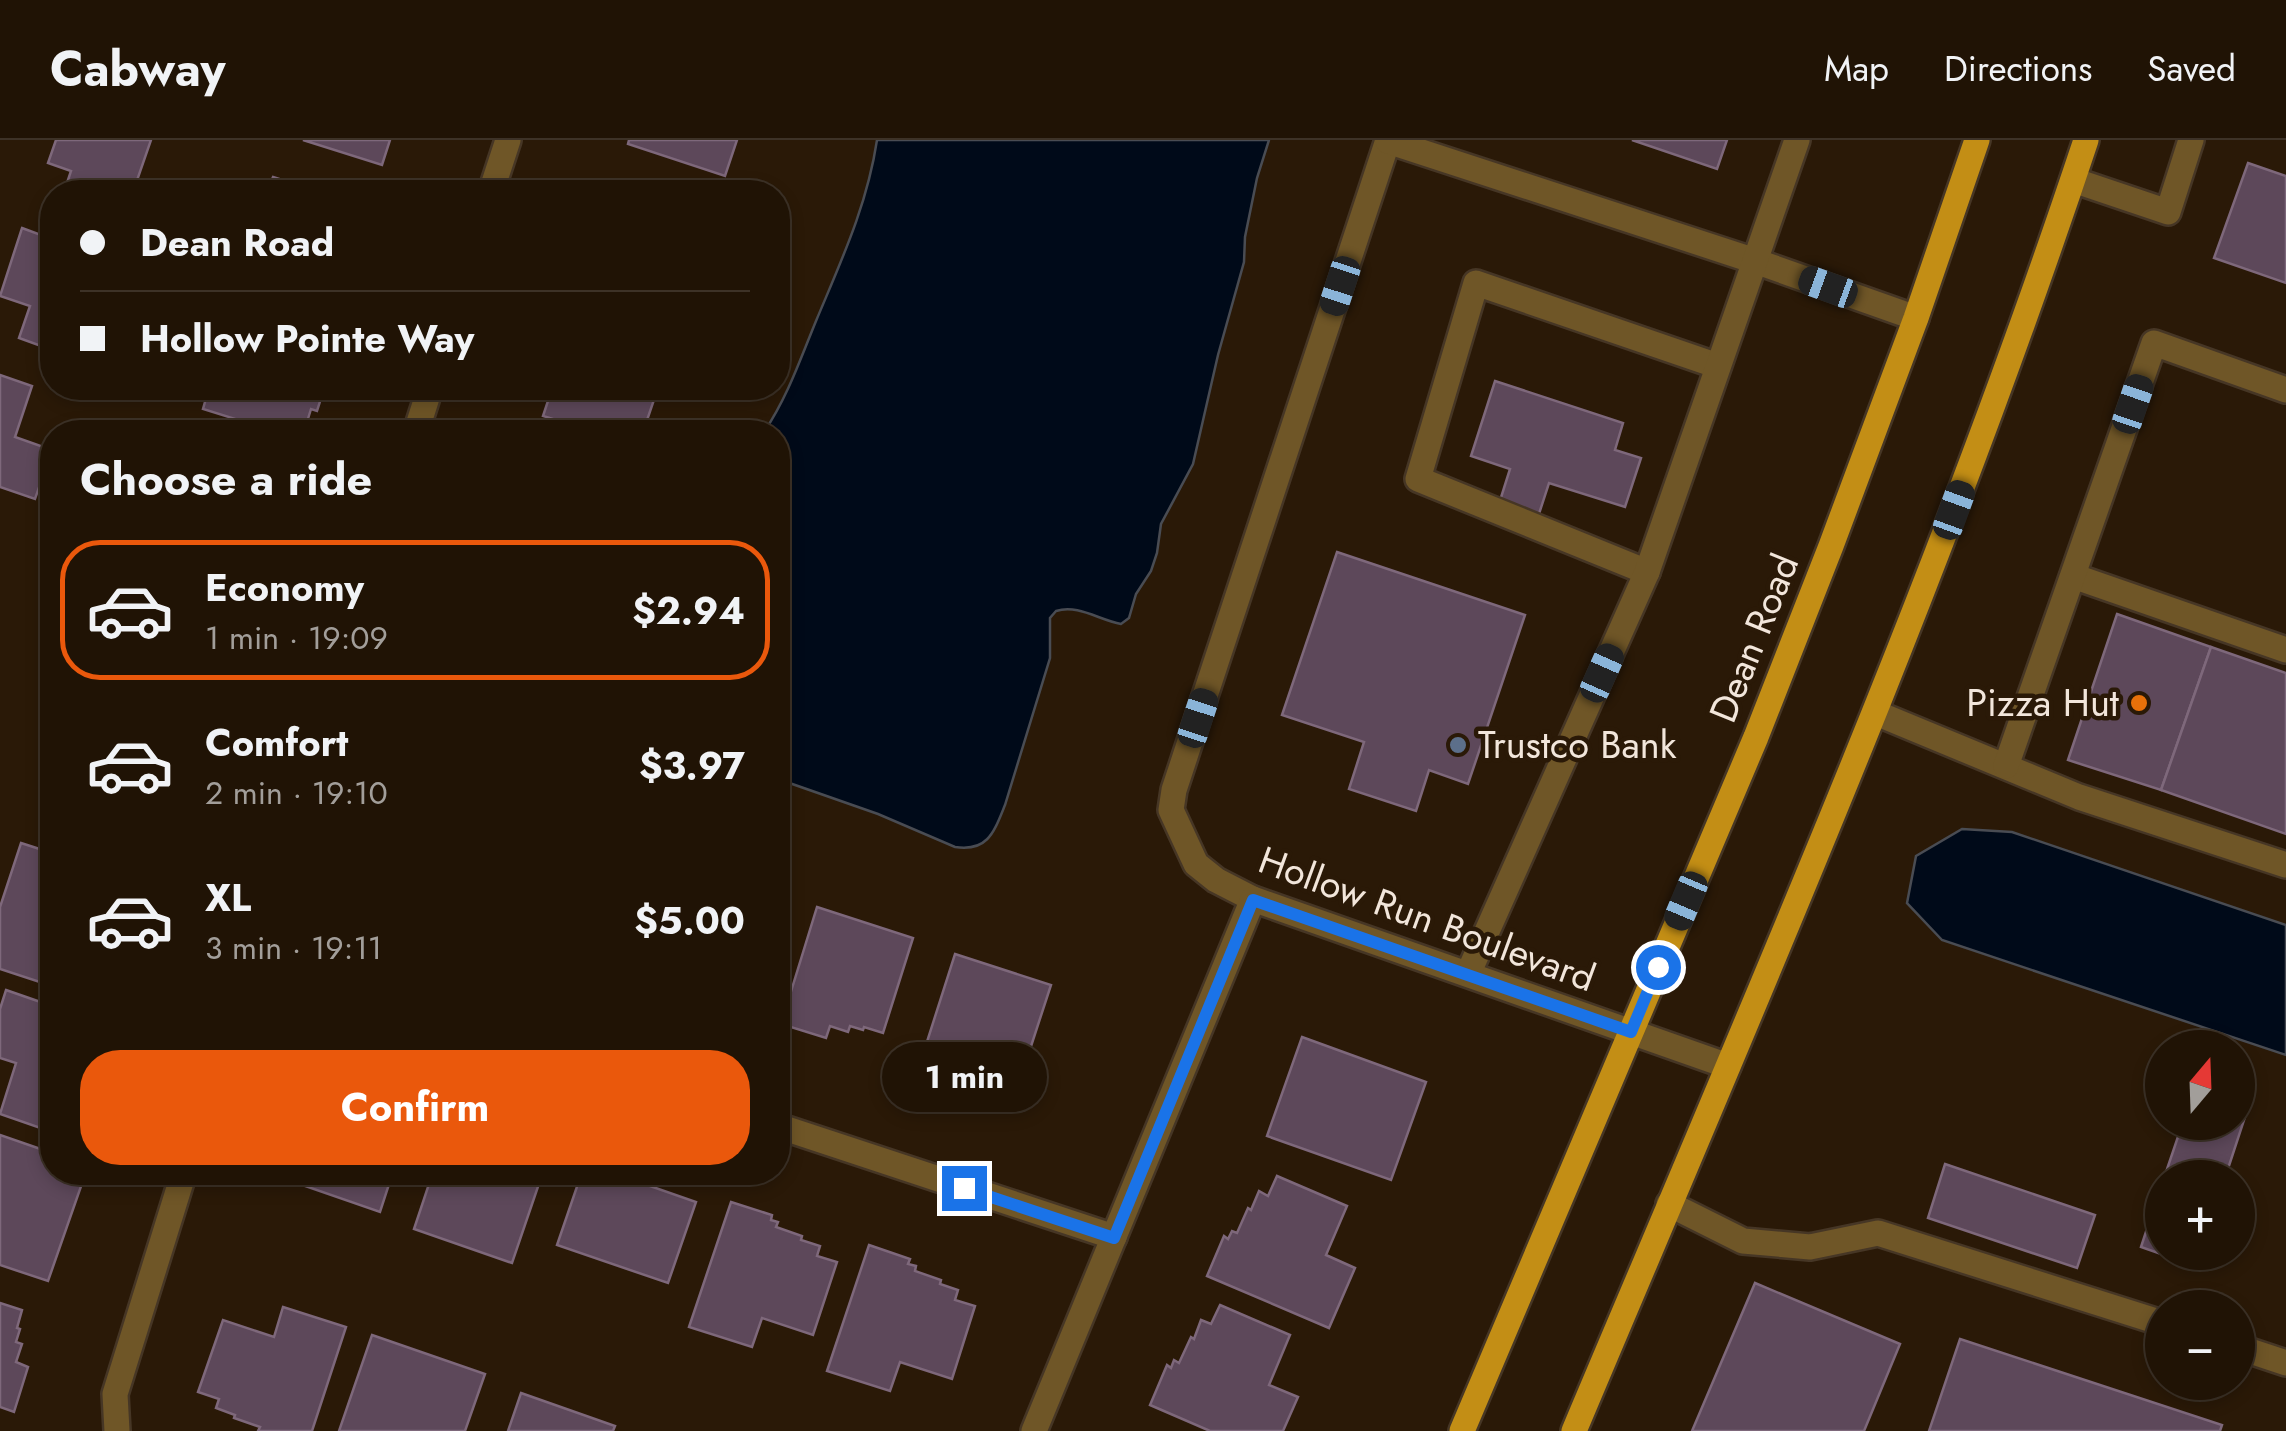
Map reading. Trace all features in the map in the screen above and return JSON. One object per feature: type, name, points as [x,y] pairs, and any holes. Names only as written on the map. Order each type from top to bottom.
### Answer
[{"type":"main road","name":"Dean Road","points":[[1462,1431],[1756,737],[1916,318],[1977,140]]},
{"type":"main road","points":[[1574,1431],[1876,712],[1962,491],[2086,140]]},
{"type":"street","points":[[496,180],[508,140]]},
{"type":"street","points":[[1468,974],[1648,572],[1797,140]]},
{"type":"street","points":[[2073,180],[2168,212],[2191,140]]},
{"type":"street","points":[[1388,141],[1916,318]]},
{"type":"street","name":"Hollow Run Boulevard","points":[[1388,141],[1174,790],[1171,810],[1196,864],[1253,900],[1728,1066]]},
{"type":"street","points":[[1648,572],[1418,480],[1476,283],[1718,366]]},
{"type":"street","points":[[2006,766],[2154,343],[2286,390]]},
{"type":"street","points":[[2073,576],[2286,650]]},
{"type":"street","points":[[1876,712],[2080,798],[2286,865]]},
{"type":"street","points":[[1034,1431],[1253,900]]},
{"type":"street","points":[[790,1130],[1114,1238]]},
{"type":"street","points":[[117,1431],[114,1394],[180,1185]]},
{"type":"street","points":[[1670,1204],[1743,1240],[1810,1247],[1878,1233],[2145,1319]]},
{"type":"street","points":[[2255,1353],[2286,1363]]},
{"type":"water","points":[[877,140],[1269,140],[1257,178],[1244,262],[1193,464],[1161,524],[1151,571],[1136,594],[1129,618],[1121,624],[1064,609],[1050,618],[1050,658],[1005,805],[988,838],[966,848],[790,783],[790,420],[771,420],[783,400],[790,400],[790,384],[844,255],[867,188]]},
{"type":"water","points":[[1962,829],[2012,832],[2286,925],[2286,1055],[2255,1045],[2255,1030],[2211,1030],[1942,940],[1907,903],[1916,856]]},
{"type":"building","points":[[56,140],[151,140],[137,180],[68,180],[71,171],[48,163]]},
{"type":"building","points":[[303,140],[390,140],[382,165]]},
{"type":"building","points":[[629,140],[737,140],[725,176],[628,144]]},
{"type":"building","points":[[1632,140],[1727,140],[1717,169]]},
{"type":"building","points":[[2248,163],[2286,176],[2286,283],[2214,258]]},
{"type":"building","points":[[22,228],[40,235],[40,346],[19,338],[30,306],[0,296]]},
{"type":"building","points":[[0,375],[32,386],[15,437],[40,446],[40,485],[35,499],[0,487]]},
{"type":"building","points":[[1495,381],[1623,423],[1615,450],[1641,458],[1625,507],[1549,483],[1537,520],[1498,507],[1510,469],[1471,456]]},
{"type":"building","points":[[206,400],[320,400],[317,411],[311,409],[308,420],[238,420],[203,409]]},
{"type":"building","points":[[548,400],[654,400],[647,420],[556,420],[543,416]]},
{"type":"building","points":[[1337,552],[1525,615],[1468,784],[1429,770],[1416,811],[1349,789],[1364,742],[1282,715]]},
{"type":"building","name":"Pizza Hut","points":[[2117,614],[2211,647],[2161,790],[2068,760]]},
{"type":"building","points":[[2211,647],[2286,673],[2286,834],[2161,790]]},
{"type":"building","points":[[21,843],[40,849],[40,982],[0,969],[0,907]]},
{"type":"building","points":[[817,907],[913,938],[883,1033],[850,1026],[848,1032],[830,1026],[826,1038],[790,1027],[790,995]]},
{"type":"building","points":[[955,954],[1051,985],[1020,1080],[1002,1073],[1001,1077],[988,1073],[986,1078],[967,1072],[963,1085],[918,1070]]},
{"type":"building","points":[[6,990],[40,1002],[40,1128],[0,1114],[16,1063],[0,1058],[0,1009]]},
{"type":"building","points":[[1302,1037],[1426,1082],[1391,1180],[1267,1136]]},
{"type":"building","points":[[0,1135],[40,1149],[40,1185],[81,1185],[48,1281],[0,1265]]},
{"type":"building","points":[[2177,1140],[2237,1140],[2231,1160],[2170,1160]]},
{"type":"building","points":[[1945,1164],[2095,1215],[2077,1268],[1928,1218]]},
{"type":"building","points":[[1277,1176],[1347,1206],[1326,1255],[1355,1268],[1329,1328],[1207,1276],[1224,1236],[1228,1239],[1232,1231],[1237,1233],[1259,1191],[1268,1196]]},
{"type":"building","points":[[302,1185],[389,1185],[380,1212]]},
{"type":"building","points":[[429,1185],[539,1185],[512,1263],[414,1229]]},
{"type":"building","points":[[578,1185],[647,1185],[696,1202],[668,1283],[557,1245]]},
{"type":"building","points":[[731,1202],[772,1215],[771,1220],[778,1222],[776,1227],[820,1246],[817,1256],[837,1262],[813,1335],[762,1318],[752,1347],[689,1327]]},
{"type":"building","points":[[869,1245],[910,1259],[908,1264],[916,1266],[915,1271],[958,1290],[955,1300],[975,1306],[952,1379],[900,1362],[890,1391],[827,1371]]},
{"type":"building","points":[[1755,1283],[1900,1344],[1864,1431],[1692,1431]]},
{"type":"building","points":[[0,1303],[22,1310],[16,1342],[22,1344],[16,1362],[28,1367],[14,1412],[0,1407]]},
{"type":"building","points":[[1220,1305],[1290,1335],[1269,1385],[1298,1397],[1283,1431],[1210,1431],[1150,1405],[1167,1365],[1171,1368],[1174,1360],[1179,1363],[1201,1320],[1211,1324]]},
{"type":"building","points":[[283,1307],[346,1327],[312,1431],[258,1431],[260,1427],[216,1408],[219,1399],[198,1392],[223,1320],[274,1337]]},
{"type":"building","points":[[372,1335],[485,1374],[465,1431],[339,1431]]},
{"type":"building","points":[[1960,1339],[2222,1425],[2220,1431],[1929,1431]]},
{"type":"building","points":[[521,1393],[615,1426],[613,1431],[508,1431]]},
{"type":"place","name":"Pizza Hut","points":[[2139,703]]},
{"type":"place","name":"Trustco Bank","points":[[1458,745]]},
{"type":"route","points":[[964,1188],[1114,1238],[1253,900],[1631,1032],[1658,967]]}]
